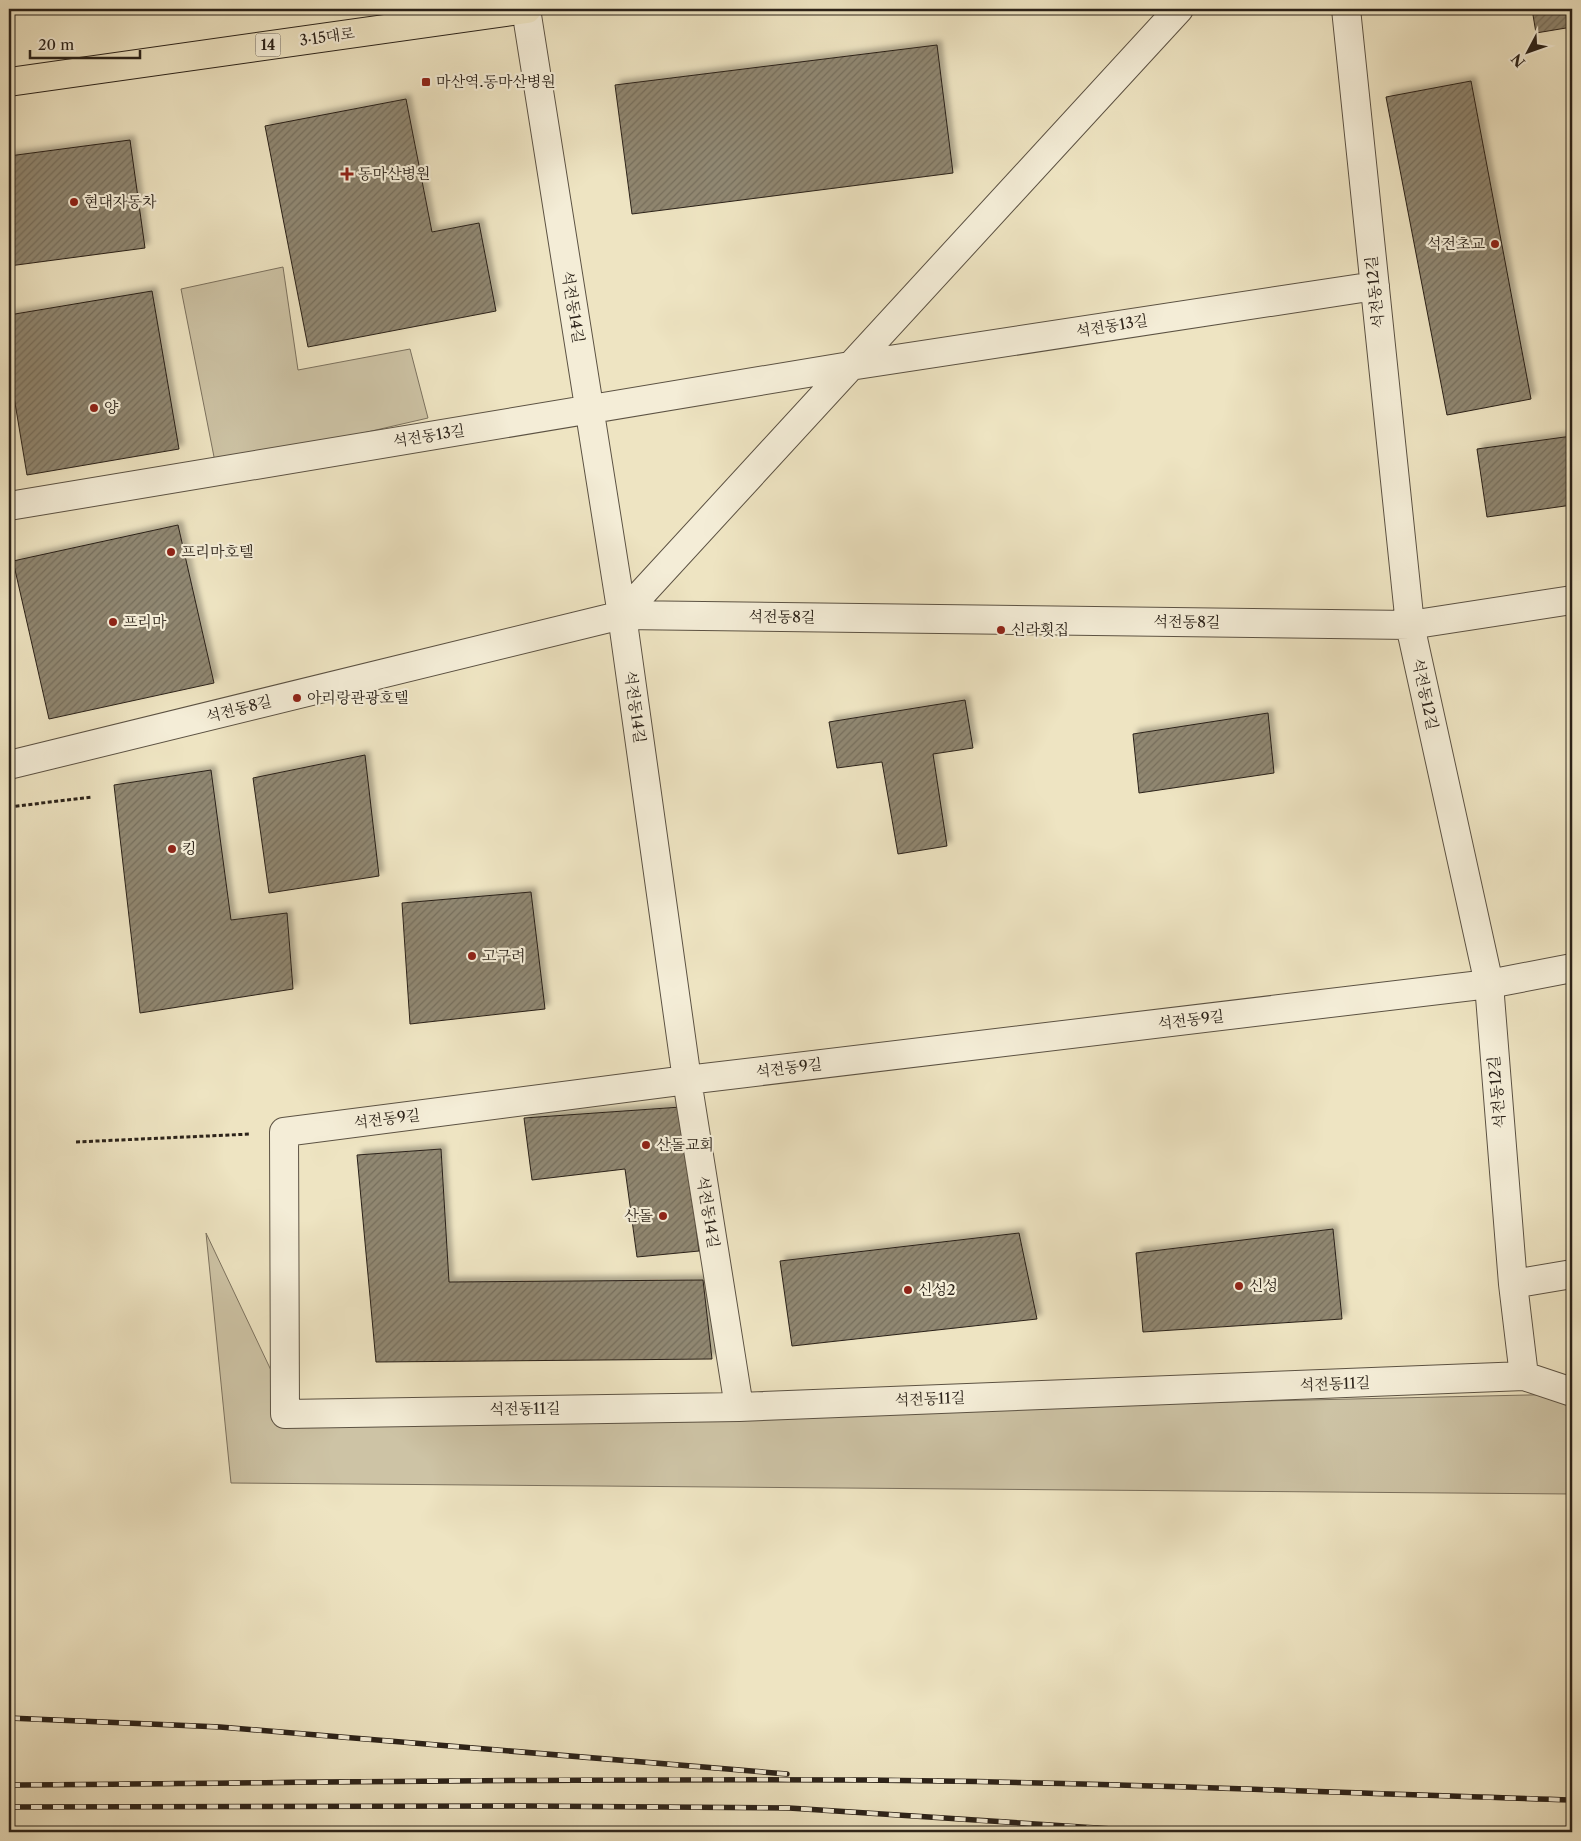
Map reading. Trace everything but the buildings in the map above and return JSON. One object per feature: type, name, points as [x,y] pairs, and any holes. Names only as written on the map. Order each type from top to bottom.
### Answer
[{"type":"main road","name":"3·15대로","points":[[9,82],[526,9]]},
{"type":"street","name":"석전동14길","points":[[526,9],[622,615],[687,1080],[739,1407]]},
{"type":"street","points":[[622,615],[1179,9]]},
{"type":"street","name":"석전동12길","points":[[1346,9],[1410,625],[1489,984],[1513,1284],[1524,1376]]},
{"type":"street","name":"석전동13길","points":[[9,506],[850,366],[1375,286]]},
{"type":"street","name":"석전동8길","points":[[9,765],[622,615],[1410,625],[1572,600]]},
{"type":"street","name":"석전동9길","points":[[284,1132],[687,1080],[1489,984],[1572,968]]},
{"type":"street","name":"석전동11길","points":[[284,1132],[285,1414],[739,1407],[1524,1376],[1572,1392]]},
{"type":"street","points":[[1513,1284],[1572,1274]]},
{"type":"path","points":[[9,807],[92,797]]},
{"type":"path","points":[[76,1142],[284,1132]]},
{"type":"shaded area","points":[[283,267],[298,370],[410,349],[428,418],[216,467],[181,289]]},
{"type":"shaded area","points":[[206,1233],[296,1423],[1572,1394],[1572,1494],[231,1483]]},
{"type":"railway","points":[[9,1718],[220,1727],[787,1774]]},
{"type":"railway","points":[[9,1785],[544,1780],[865,1780],[1130,1785],[1572,1800]]},
{"type":"railway","points":[[9,1807],[526,1806],[789,1808],[1159,1832]]},
{"type":"place","name":"마산역.동마산병원","points":[[426,82]]},
{"type":"place","name":"동마산병원","points":[[347,174]]},
{"type":"place","name":"현대자동차","points":[[74,202]]},
{"type":"place","name":"석전초교","points":[[1495,244]]},
{"type":"place","name":"양","points":[[94,408]]},
{"type":"place","name":"프리마호텔","points":[[171,552]]},
{"type":"place","name":"프리마","points":[[113,622]]},
{"type":"place","name":"신라횟집","points":[[1001,630]]},
{"type":"place","name":"아리랑관광호텔","points":[[297,698]]},
{"type":"place","name":"킹","points":[[172,849]]},
{"type":"place","name":"고구려","points":[[472,956]]},
{"type":"place","name":"산돌교회","points":[[646,1145]]},
{"type":"place","name":"산돌","points":[[663,1216]]},
{"type":"place","name":"신성","points":[[1239,1286]]},
{"type":"place","name":"신성2","points":[[908,1290]]}]
